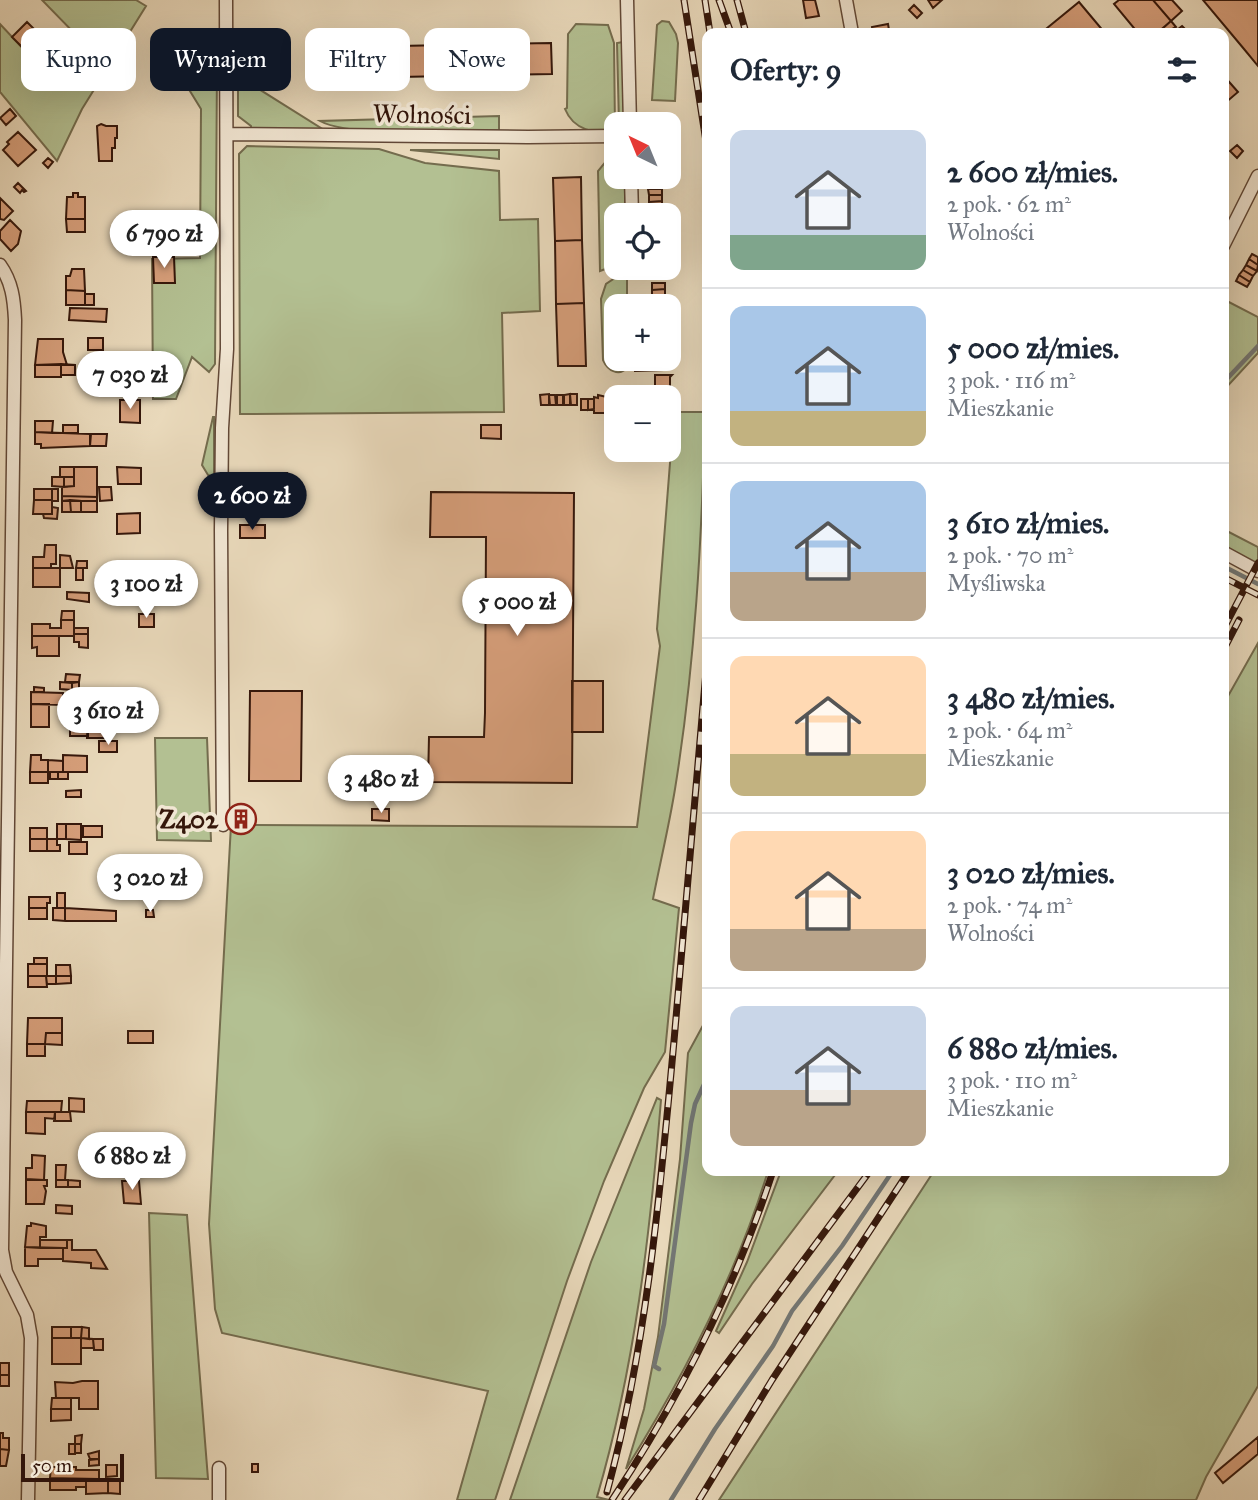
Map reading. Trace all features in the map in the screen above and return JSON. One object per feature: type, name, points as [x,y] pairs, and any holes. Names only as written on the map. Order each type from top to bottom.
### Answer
[{"type":"street","points":[[223,825],[222,460],[227,349],[226,0]]},
{"type":"street","points":[[627,0],[630,112]]},
{"type":"street","points":[[848,2],[851,28]]},
{"type":"street","name":"Wolności","points":[[227,134],[604,136]]},
{"type":"street","points":[[1229,234],[1258,176]]},
{"type":"street","points":[[0,265],[9,279],[15,312],[3,840],[2,1250],[6,1272],[27,1315],[31,1338],[28,1500]]},
{"type":"street","points":[[1229,555],[1258,571]]},
{"type":"street","points":[[219,1468],[219,1500]]},
{"type":"green space","points":[[42,0],[136,0],[146,6],[132,28],[69,28]]},
{"type":"green space","points":[[662,21],[669,22],[678,43],[675,101],[652,100],[657,25]]},
{"type":"green space","points":[[0,24],[21,46],[21,91],[93,91],[57,161],[0,92]]},
{"type":"green space","points":[[576,24],[608,25],[614,43],[615,112],[604,112],[604,131],[579,126],[565,109],[568,34]]},
{"type":"green space","points":[[623,42],[624,112],[619,112],[617,43]]},
{"type":"green space","points":[[190,91],[217,91],[215,364],[209,372],[192,357],[176,399],[153,399],[152,259],[200,258],[201,109]]},
{"type":"green space","points":[[238,91],[262,91],[324,130],[251,129],[251,126],[238,116]]},
{"type":"green space","points":[[499,116],[499,130],[433,132],[355,130],[320,121]]},
{"type":"green space","points":[[247,146],[379,149],[425,163],[499,171],[500,220],[538,219],[540,311],[502,313],[504,412],[240,414],[239,154]]},
{"type":"green space","points":[[410,150],[499,150],[499,159]]},
{"type":"green space","points":[[604,164],[604,189],[625,189],[625,203],[604,203],[604,270],[600,271],[598,171]]},
{"type":"green space","points":[[612,280],[627,280],[627,294],[604,294],[604,361],[601,299],[606,284]]},
{"type":"green space","points":[[1229,302],[1258,317],[1258,353],[1229,384]]},
{"type":"green space","points":[[681,412],[702,412],[702,507],[688,696],[675,789],[653,899],[679,908],[665,1052],[644,1088],[604,1181],[567,1281],[495,1500],[457,1500],[488,1391],[222,1333],[215,1309],[209,1224],[231,825],[637,827],[660,646],[657,629],[670,462],[681,462]]},
{"type":"green space","points":[[213,417],[214,477],[208,475],[202,465]]},
{"type":"green space","points":[[1229,532],[1258,547],[1258,565],[1229,550]]},
{"type":"green space","points":[[1258,643],[1258,1386],[1206,1477],[1196,1500],[719,1500],[931,1176],[1229,1176],[1229,694]]},
{"type":"green space","points":[[155,738],[207,738],[211,841],[157,840]]},
{"type":"green space","points":[[702,1027],[702,1176],[766,1176],[740,1249],[707,1324],[626,1469],[644,1409],[658,1337],[680,1159],[688,1053]]},
{"type":"green space","points":[[657,1098],[661,1100],[657,1150],[639,1300],[621,1399],[597,1497],[609,1500],[510,1500],[591,1262]]},
{"type":"green space","points":[[779,1176],[834,1176],[752,1284],[719,1333],[716,1331],[747,1262]]},
{"type":"green space","points":[[149,1213],[187,1215],[208,1479],[156,1478]]},
{"type":"building","points":[[803,0],[815,0],[819,16],[806,18]]},
{"type":"building","points":[[928,0],[942,0],[933,8]]},
{"type":"building","points":[[1119,0],[1153,0],[1171,21],[1163,28],[1134,28],[1114,4]]},
{"type":"building","points":[[1153,0],[1172,0],[1182,11],[1171,21]]},
{"type":"building","points":[[1203,0],[1258,0],[1258,66],[1229,28]]},
{"type":"building","points":[[1079,2],[1101,28],[1047,28]]},
{"type":"building","points":[[914,5],[922,13],[917,18],[909,10]]},
{"type":"building","points":[[1171,21],[1176,27],[1174,28],[1163,28]]},
{"type":"building","points":[[27,22],[33,28],[21,28]]},
{"type":"building","points":[[888,24],[889,28],[872,28]]},
{"type":"building","points":[[21,28],[21,46],[12,37]]},
{"type":"building","points":[[530,43],[551,43],[552,74],[530,74]]},
{"type":"building","points":[[410,46],[424,46],[424,77],[410,77]]},
{"type":"building","points":[[1229,82],[1238,92],[1229,100]]},
{"type":"building","points":[[10,109],[16,116],[6,125],[0,118]]},
{"type":"building","points":[[97,126],[117,126],[112,161],[99,161]]},
{"type":"building","points":[[18,132],[36,150],[18,166],[3,150]]},
{"type":"building","points":[[1237,145],[1243,151],[1237,158],[1230,151]]},
{"type":"building","points":[[48,158],[53,162],[48,168],[43,163]]},
{"type":"building","points":[[581,177],[582,240],[555,241],[553,178]]},
{"type":"building","points":[[18,183],[26,191],[22,190],[20,193],[14,187]]},
{"type":"building","points":[[648,189],[662,189],[662,195],[649,195]]},
{"type":"building","points":[[73,193],[78,193],[78,197],[85,197],[85,219],[66,219],[67,197],[73,197]]},
{"type":"building","points":[[649,195],[662,195],[662,201],[649,202]]},
{"type":"building","points":[[0,198],[13,211],[4,220],[0,219]]},
{"type":"building","points":[[66,219],[85,219],[85,232],[67,232]]},
{"type":"building","points":[[10,220],[21,231],[18,244],[11,251],[0,239],[0,231]]},
{"type":"building","points":[[582,240],[584,303],[556,304],[555,241]]},
{"type":"building","points":[[1252,254],[1258,257],[1258,265],[1249,259]]},
{"type":"building","points":[[153,257],[174,257],[175,283],[154,283]]},
{"type":"building","points":[[1249,259],[1258,265],[1257,271],[1246,265]]},
{"type":"building","points":[[1246,265],[1257,271],[1253,276],[1243,270]]},
{"type":"building","points":[[72,269],[84,269],[85,291],[66,290],[66,276],[70,276]]},
{"type":"building","points":[[1243,270],[1253,276],[1250,282],[1239,275]]},
{"type":"building","points":[[1239,275],[1250,282],[1247,287],[1236,281]]},
{"type":"building","points":[[652,283],[665,283],[665,289],[652,290]]},
{"type":"building","points":[[665,289],[665,294],[652,294],[652,290]]},
{"type":"building","points":[[66,290],[85,291],[85,305],[66,305]]},
{"type":"building","points":[[85,294],[94,294],[94,305],[85,305]]},
{"type":"building","points":[[584,303],[586,366],[558,366],[556,304]]},
{"type":"building","points":[[70,308],[107,309],[106,322],[69,320]]},
{"type":"building","points":[[88,338],[103,338],[103,350],[88,350]]},
{"type":"building","points":[[38,339],[63,339],[67,365],[35,365]]},
{"type":"building","points":[[61,364],[61,377],[35,377],[35,365]]},
{"type":"building","points":[[61,364],[75,365],[75,375],[61,375]]},
{"type":"building","points":[[655,375],[672,375],[670,385],[655,385]]},
{"type":"building","points":[[549,394],[549,405],[541,405],[540,395]]},
{"type":"building","points":[[570,394],[570,405],[564,405],[564,395]]},
{"type":"building","points":[[570,394],[577,394],[577,405],[571,405]]},
{"type":"building","points":[[549,395],[555,395],[556,405],[550,405]]},
{"type":"building","points":[[557,395],[563,395],[563,405],[557,405]]},
{"type":"building","points":[[598,395],[604,396],[604,413],[594,413],[594,397],[598,398]]},
{"type":"building","points":[[581,399],[588,399],[588,410],[581,410]]},
{"type":"building","points":[[588,399],[594,399],[594,409],[588,410]]},
{"type":"building","points":[[120,400],[140,400],[140,423],[120,422]]},
{"type":"building","points":[[35,421],[53,421],[52,433],[35,432]]},
{"type":"building","points":[[63,425],[78,425],[78,433],[63,433]]},
{"type":"building","points":[[481,425],[501,425],[501,439],[481,438]]},
{"type":"building","points":[[35,432],[90,434],[90,446],[41,448],[41,444],[35,444]]},
{"type":"building","points":[[91,434],[107,434],[106,446],[90,446]]},
{"type":"building","points":[[60,467],[74,467],[74,477],[60,477]]},
{"type":"building","points":[[74,467],[97,467],[97,497],[62,496],[62,487],[74,486]]},
{"type":"building","points":[[117,467],[141,468],[141,484],[118,484]]},
{"type":"building","points":[[257,473],[287,473],[287,484],[257,484]]},
{"type":"building","points":[[52,477],[64,477],[64,487],[52,486]]},
{"type":"building","points":[[64,477],[74,477],[74,486],[64,487]]},
{"type":"building","points":[[99,487],[111,487],[112,500],[100,501]]},
{"type":"building","points":[[34,489],[52,489],[52,500],[34,500]]},
{"type":"building","points":[[52,489],[58,489],[58,501],[52,501]]},
{"type":"building","points":[[431,492],[574,493],[572,783],[428,782],[429,737],[484,737],[485,713],[486,537],[430,537]]},
{"type":"building","points":[[62,496],[97,497],[97,501],[62,501]]},
{"type":"building","points":[[34,500],[52,500],[52,514],[33,514]]},
{"type":"building","points":[[70,500],[71,512],[62,512],[62,501]]},
{"type":"building","points":[[70,500],[81,501],[81,512],[71,512]]},
{"type":"building","points":[[81,501],[97,501],[97,512],[81,512]]},
{"type":"building","points":[[52,507],[58,508],[57,519],[44,518],[43,514],[52,514]]},
{"type":"building","points":[[140,513],[140,533],[117,534],[117,514]]},
{"type":"building","points":[[240,525],[265,525],[265,538],[240,538]]},
{"type":"building","points":[[45,545],[56,545],[56,564],[51,564],[51,568],[33,568],[33,557],[44,557]]},
{"type":"building","points":[[60,555],[70,556],[73,568],[60,568]]},
{"type":"building","points":[[77,561],[87,561],[87,568],[76,568]]},
{"type":"building","points":[[33,568],[60,568],[60,587],[33,587]]},
{"type":"building","points":[[76,568],[83,568],[83,580],[76,580]]},
{"type":"building","points":[[67,592],[89,593],[89,602],[67,599]]},
{"type":"building","points":[[62,611],[74,611],[74,620],[61,620]]},
{"type":"building","points":[[139,614],[154,614],[154,627],[139,627]]},
{"type":"building","points":[[61,620],[74,620],[74,636],[32,636],[32,624],[50,624],[50,628],[61,628]]},
{"type":"building","points":[[74,628],[88,628],[88,634],[74,634]]},
{"type":"building","points":[[74,634],[88,634],[88,648],[79,647],[79,642],[74,642]]},
{"type":"building","points":[[32,636],[59,636],[59,656],[37,656],[37,647],[32,648]]},
{"type":"building","points":[[66,674],[80,675],[79,682],[65,682]]},
{"type":"building","points":[[572,681],[603,681],[603,732],[572,732]]},
{"type":"building","points":[[60,682],[72,683],[72,690],[60,689]]},
{"type":"building","points":[[79,682],[79,690],[72,690],[72,683]]},
{"type":"building","points":[[34,687],[44,688],[44,692],[34,692]]},
{"type":"building","points":[[250,691],[302,691],[301,781],[249,781]]},
{"type":"building","points":[[31,692],[63,693],[63,705],[31,704]]},
{"type":"building","points":[[113,694],[134,694],[134,706],[112,705]]},
{"type":"building","points":[[31,704],[49,704],[49,727],[31,727]]},
{"type":"building","points":[[88,721],[105,721],[104,738],[87,738]]},
{"type":"building","points":[[88,724],[88,736],[70,736],[70,725]]},
{"type":"building","points":[[99,741],[117,741],[117,752],[99,752]]},
{"type":"building","points":[[31,755],[41,755],[41,760],[48,760],[48,772],[30,772]]},
{"type":"building","points":[[63,755],[87,756],[87,772],[63,772]]},
{"type":"building","points":[[48,760],[63,761],[63,772],[48,772]]},
{"type":"building","points":[[30,772],[48,772],[48,783],[30,783]]},
{"type":"building","points":[[50,772],[58,772],[58,779],[50,779]]},
{"type":"building","points":[[58,772],[68,772],[68,779],[58,779]]},
{"type":"building","points":[[81,790],[81,797],[66,797],[66,791]]},
{"type":"building","points":[[372,809],[389,809],[389,821],[372,820]]},
{"type":"building","name":"Z402","points":[[235,813],[246,813],[246,824],[235,824]]},
{"type":"building","points":[[57,824],[66,824],[66,839],[57,839]]},
{"type":"building","points":[[66,824],[81,824],[81,840],[66,839]]},
{"type":"building","points":[[83,826],[102,826],[102,837],[83,837]]},
{"type":"building","points":[[30,828],[47,828],[47,839],[30,839]]},
{"type":"building","points":[[30,839],[47,839],[47,851],[30,851]]},
{"type":"building","points":[[47,839],[57,839],[60,851],[47,851]]},
{"type":"building","points":[[69,842],[87,842],[87,854],[69,854]]},
{"type":"building","points":[[123,875],[143,875],[143,895],[123,895]]},
{"type":"building","points":[[57,893],[65,893],[65,908],[57,908]]},
{"type":"building","points":[[29,897],[50,897],[50,903],[47,903],[47,908],[29,908]]},
{"type":"building","points":[[29,908],[47,908],[47,919],[29,919]]},
{"type":"building","points":[[53,908],[65,908],[65,921],[53,920]]},
{"type":"building","points":[[65,908],[116,911],[116,921],[65,921]]},
{"type":"building","points":[[146,910],[153,910],[154,917],[146,917]]},
{"type":"building","points":[[34,958],[47,958],[47,964],[34,964]]},
{"type":"building","points":[[28,964],[47,964],[47,976],[28,976]]},
{"type":"building","points":[[56,965],[70,965],[71,976],[56,976]]},
{"type":"building","points":[[28,976],[46,976],[47,987],[28,987]]},
{"type":"building","points":[[46,976],[56,976],[56,984],[47,984]]},
{"type":"building","points":[[56,976],[71,976],[71,983],[56,984]]},
{"type":"building","points":[[28,1018],[62,1018],[62,1033],[46,1033],[45,1044],[27,1044]]},
{"type":"building","points":[[128,1031],[153,1031],[153,1043],[128,1043]]},
{"type":"building","points":[[46,1033],[62,1033],[62,1045],[45,1044]]},
{"type":"building","points":[[27,1044],[45,1044],[45,1056],[27,1056]]},
{"type":"building","points":[[69,1098],[84,1099],[84,1112],[69,1111]]},
{"type":"building","points":[[27,1101],[62,1101],[61,1112],[26,1112]]},
{"type":"building","points":[[26,1112],[55,1112],[55,1119],[45,1118],[45,1134],[26,1133]]},
{"type":"building","points":[[55,1112],[70,1112],[71,1121],[54,1121]]},
{"type":"building","points":[[32,1155],[45,1156],[44,1180],[26,1179],[26,1168],[32,1168]]},
{"type":"building","points":[[56,1165],[66,1165],[65,1180],[56,1180]]},
{"type":"building","points":[[26,1180],[47,1180],[47,1186],[44,1186],[44,1204],[26,1204]]},
{"type":"building","points":[[56,1180],[68,1180],[68,1187],[56,1187]]},
{"type":"building","points":[[68,1180],[80,1181],[80,1187],[68,1187]]},
{"type":"building","points":[[122,1181],[139,1181],[141,1204],[124,1203]]},
{"type":"building","points":[[56,1205],[72,1206],[72,1214],[56,1213]]},
{"type":"building","points":[[31,1223],[46,1226],[46,1237],[40,1237],[40,1248],[25,1247],[27,1226],[31,1226]]},
{"type":"building","points":[[40,1240],[67,1240],[67,1248],[40,1248]]},
{"type":"building","points":[[67,1240],[72,1240],[72,1250],[96,1250],[107,1269],[91,1268],[91,1263],[63,1261],[63,1248],[67,1248]]},
{"type":"building","points":[[25,1247],[63,1248],[63,1259],[38,1259],[38,1266],[25,1266]]},
{"type":"building","points":[[52,1327],[71,1327],[71,1338],[52,1338]]},
{"type":"building","points":[[71,1327],[82,1327],[81,1338],[71,1338]]},
{"type":"building","points":[[82,1327],[89,1328],[89,1339],[81,1338]]},
{"type":"building","points":[[52,1338],[81,1338],[81,1364],[52,1364]]},
{"type":"building","points":[[81,1338],[93,1339],[94,1348],[81,1348]]},
{"type":"building","points":[[93,1339],[103,1339],[103,1350],[94,1350]]},
{"type":"building","points":[[0,1363],[9,1363],[9,1375],[0,1375]]},
{"type":"building","points":[[0,1375],[9,1375],[9,1386],[0,1386]]},
{"type":"building","points":[[98,1381],[98,1409],[79,1409],[79,1398],[56,1398],[55,1382]]},
{"type":"building","points":[[52,1398],[71,1398],[71,1409],[51,1409]]},
{"type":"building","points":[[51,1409],[71,1409],[71,1420],[51,1421]]},
{"type":"building","points":[[0,1433],[3,1433],[3,1438],[9,1438],[9,1450],[0,1449]]},
{"type":"building","points":[[82,1435],[81,1444],[75,1444],[75,1436]]},
{"type":"building","points":[[1258,1437],[1258,1454],[1223,1483],[1215,1473]]},
{"type":"building","points":[[69,1444],[75,1444],[75,1454],[69,1454]]},
{"type":"building","points":[[75,1444],[81,1444],[81,1453],[75,1453]]},
{"type":"building","points":[[0,1449],[9,1450],[6,1466],[0,1466]]},
{"type":"building","points":[[99,1451],[99,1459],[90,1459],[88,1454]]},
{"type":"building","points":[[99,1459],[99,1465],[89,1466],[89,1460]]},
{"type":"building","points":[[252,1464],[258,1464],[258,1472],[252,1472]]},
{"type":"building","points":[[106,1465],[117,1465],[117,1476],[106,1477]]},
{"type":"building","points":[[51,1467],[99,1470],[99,1479],[50,1478]]},
{"type":"building","points":[[50,1478],[86,1479],[86,1487],[76,1487],[76,1490],[50,1490]]},
{"type":"building","points":[[86,1479],[108,1479],[108,1493],[86,1494]]},
{"type":"building","points":[[108,1479],[120,1479],[120,1494],[108,1493]]},
{"type":"waterway","points":[[1229,377],[1258,346]]},
{"type":"waterway","points":[[1229,569],[1258,584]]},
{"type":"waterway","points":[[659,1369],[654,1366],[664,1324],[691,1123],[702,1089]]},
{"type":"waterway","points":[[671,1500],[715,1429],[773,1346],[792,1311],[842,1246],[889,1176]]},
{"type":"railway","points":[[684,0],[702,116]]},
{"type":"railway","points":[[705,0],[709,28]]},
{"type":"railway","points":[[719,0],[729,28]]},
{"type":"railway","points":[[737,0],[745,28]]},
{"type":"railway","points":[[1229,619],[1258,563]]},
{"type":"railway","points":[[1229,580],[1258,595]]},
{"type":"railway","points":[[1229,639],[1239,620]]},
{"type":"railway","points":[[607,1492],[632,1381],[657,1212],[702,718]]},
{"type":"railway","points":[[612,1500],[660,1422],[704,1341],[741,1257],[771,1176]]},
{"type":"railway","points":[[625,1500],[866,1176]]},
{"type":"railway","points":[[699,1500],[772,1380],[906,1176]]},
{"type":"place","name":"Z402","points":[[241,819]]}]
